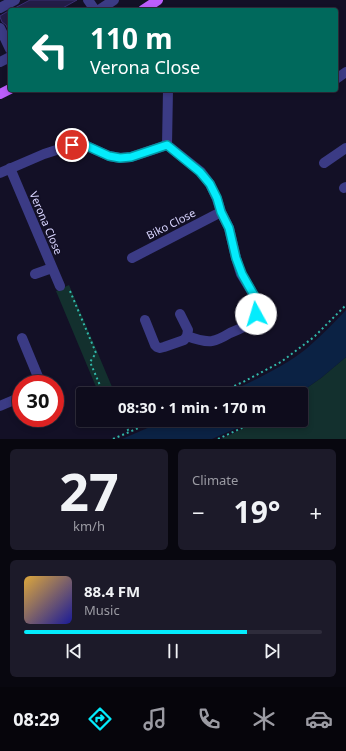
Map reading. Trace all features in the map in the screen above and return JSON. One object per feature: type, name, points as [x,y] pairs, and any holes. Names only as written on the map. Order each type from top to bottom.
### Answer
[{"type":"main road","points":[[148,8],[158,0]]},
{"type":"street","points":[[0,8],[15,0]]},
{"type":"street","points":[[102,8],[114,0]]},
{"type":"street","points":[[0,28],[8,45]]},
{"type":"street","points":[[167,145],[168,92]]},
{"type":"street","points":[[0,173],[44,154],[72,145],[87,146],[109,156],[120,158],[131,157],[167,145]]},
{"type":"street","points":[[167,145],[200,172],[210,184],[229,228],[236,258],[242,274],[255,297],[257,305],[256,314],[246,327],[213,341],[199,340],[188,336]]},
{"type":"street","points":[[324,163],[346,148]]},
{"type":"street","name":"Verona Close","points":[[10,168],[60,286]]},
{"type":"street","name":"Biko Close","points":[[132,258],[221,212]]},
{"type":"street","points":[[35,274],[52,268]]},
{"type":"street","points":[[144,320],[155,345],[160,348],[184,340],[188,336],[188,330],[180,314]]},
{"type":"street","points":[[24,342],[37,375]]},
{"type":"street","points":[[0,406],[12,401]]},
{"type":"path","points":[[60,286],[67,284],[96,353],[90,362],[101,387]]},
{"type":"path","points":[[232,387],[281,362],[314,337],[346,305]]},
{"type":"path","points":[[126,427],[128,432]]},
{"type":"path","points":[[113,439],[140,427]]},
{"type":"path","points":[[218,439],[244,427]]},
{"type":"green space","points":[[69,285],[112,387],[96,387],[56,291]]},
{"type":"green space","points":[[346,357],[346,439],[221,439],[246,427],[308,427],[308,387]]},
{"type":"water","points":[[346,310],[346,357],[308,387],[240,387],[267,374],[297,356]]},
{"type":"water","points":[[150,427],[239,427],[212,439],[122,439]]},
{"type":"building","points":[[30,0],[77,0],[63,8],[15,8]]},
{"type":"building","points":[[8,11],[8,30],[6,25],[2,22],[0,16]]},
{"type":"route","points":[[72,145],[87,146],[109,156],[120,158],[131,157],[167,145],[200,172],[210,184],[229,228],[236,258],[242,274],[255,297],[257,305],[256,314]]}]
